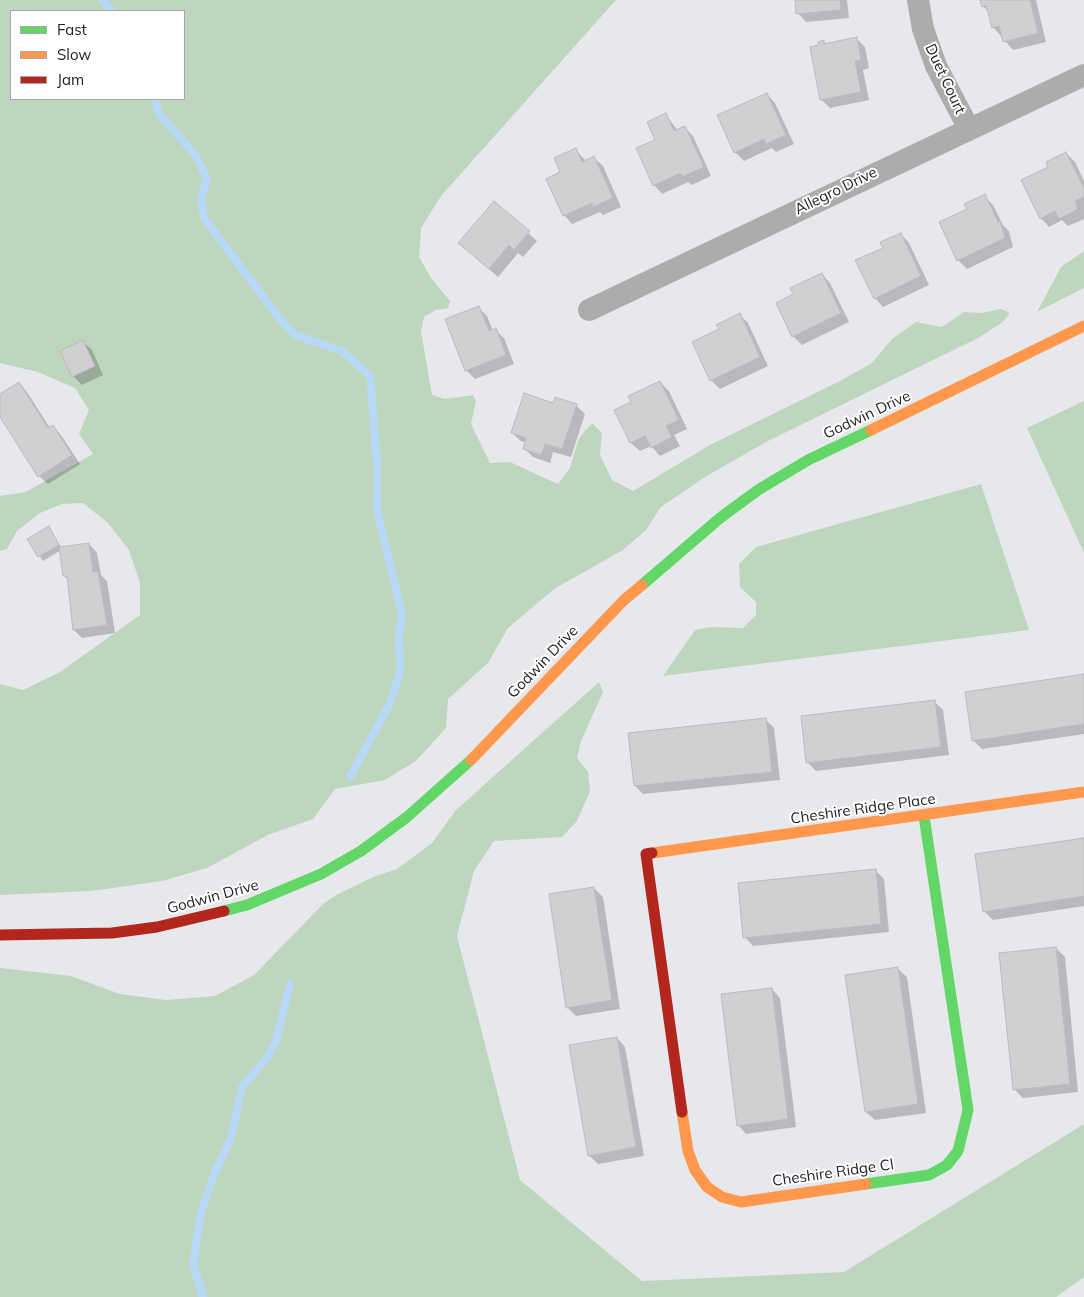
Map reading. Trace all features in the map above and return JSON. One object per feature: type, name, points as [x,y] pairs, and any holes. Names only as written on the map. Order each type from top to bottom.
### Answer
[{"type":"street","name":"Duet Court","points":[[918,0],[923,29],[936,66],[968,129]]},
{"type":"street","name":"Allegro Drive","points":[[589,310],[1084,75]]},
{"type":"street","name":"Godwin Drive","points":[[0,935],[112,933],[157,927],[247,905],[321,874],[376,840],[460,770],[624,600],[720,518],[758,490],[808,460],[1084,326]]},
{"type":"street","name":"Cheshire Ridge Place","points":[[646,854],[1084,792]]},
{"type":"street","name":"Cheshire Ridge Cl","points":[[646,854],[688,1151],[695,1170],[707,1187],[722,1196],[741,1202],[929,1174],[947,1165],[958,1152],[968,1110],[924,816]]},
{"type":"green space","points":[[0,0],[616,0],[441,196],[421,228],[419,257],[431,278],[450,301],[448,308],[436,310],[424,317],[421,331],[432,395],[445,399],[473,395],[476,401],[471,424],[490,463],[510,462],[558,484],[570,468],[579,438],[592,423],[602,433],[600,455],[612,480],[633,491],[710,445],[840,381],[872,363],[892,339],[916,322],[942,327],[964,312],[981,313],[1001,309],[1010,313],[1003,322],[978,338],[766,442],[705,477],[661,507],[646,530],[623,550],[554,589],[508,628],[488,663],[448,699],[446,728],[416,761],[385,780],[335,789],[313,819],[268,835],[207,868],[162,881],[91,891],[0,895],[0,684],[23,690],[60,672],[140,615],[140,583],[129,550],[108,523],[83,503],[62,504],[40,513],[17,531],[7,549],[0,551],[0,496],[26,492],[93,454],[79,434],[89,410],[75,388],[38,372],[0,363]]},
{"type":"green space","points":[[1084,251],[1084,288],[1037,312],[1061,267]]},
{"type":"green space","points":[[1084,401],[1084,553],[1027,428]]},
{"type":"green space","points":[[981,484],[1029,630],[663,676],[695,630],[710,627],[743,628],[756,615],[756,602],[740,587],[739,564],[756,547]]},
{"type":"green space","points":[[599,682],[603,692],[581,741],[577,758],[588,772],[590,791],[577,821],[562,837],[494,841],[474,871],[457,936],[520,1180],[642,1281],[844,1272],[1084,1124],[1084,1277],[1056,1297],[0,1297],[0,968],[71,976],[120,994],[166,1000],[215,996],[254,975],[323,904],[336,895],[373,877],[397,869],[432,843],[456,810]]},
{"type":"building","points":[[795,0],[840,0],[841,10],[796,14]]},
{"type":"building","points":[[980,0],[1030,0],[1038,33],[1003,42],[999,26],[992,28],[986,5],[982,7]]},
{"type":"building","points":[[857,37],[861,60],[855,61],[861,92],[820,100],[810,47],[818,45],[818,42],[824,40],[824,44]]},
{"type":"building","points":[[767,93],[786,135],[766,144],[764,139],[734,153],[717,115]]},
{"type":"building","points":[[666,113],[674,131],[685,126],[704,167],[682,177],[680,173],[653,186],[636,148],[655,140],[647,122]]},
{"type":"building","points":[[576,148],[582,162],[594,156],[613,198],[593,207],[592,203],[563,216],[546,179],[560,172],[554,158]]},
{"type":"building","points":[[1066,152],[1084,188],[1084,197],[1075,201],[1078,209],[1059,219],[1055,211],[1040,219],[1021,180],[1048,167],[1046,162]]},
{"type":"building","points":[[985,194],[998,222],[1000,221],[1005,238],[957,261],[939,222],[967,209],[964,204]]},
{"type":"building","points":[[494,201],[530,231],[514,250],[509,245],[489,269],[458,243]]},
{"type":"building","points":[[901,233],[921,276],[874,299],[855,260],[883,248],[880,242]]},
{"type":"building","points":[[822,273],[841,313],[792,337],[776,303],[793,294],[790,288]]},
{"type":"building","points":[[479,306],[489,331],[496,328],[506,355],[465,371],[445,319]]},
{"type":"building","points":[[740,313],[760,357],[710,381],[692,342],[719,329],[716,325]]},
{"type":"building","points":[[83,340],[95,366],[72,377],[60,351]]},
{"type":"building","points":[[660,381],[679,420],[666,426],[672,437],[651,448],[645,436],[630,443],[614,410],[631,402],[628,396]]},
{"type":"building","points":[[19,382],[48,428],[53,425],[72,455],[38,477],[0,417],[0,394]]},
{"type":"building","points":[[524,393],[553,403],[555,397],[577,404],[562,449],[545,444],[541,455],[523,449],[526,438],[511,433]]},
{"type":"building","points":[[49,526],[59,545],[38,557],[27,539]]},
{"type":"building","points":[[89,543],[93,572],[98,571],[107,625],[73,630],[67,576],[63,576],[59,547]]},
{"type":"building","points":[[1084,674],[1084,724],[972,741],[965,692]]},
{"type":"building","points":[[935,700],[941,747],[806,763],[801,716]]},
{"type":"building","points":[[766,718],[772,772],[634,786],[628,733]]},
{"type":"building","points":[[1084,838],[1084,896],[983,912],[975,854]]},
{"type":"building","points":[[876,869],[881,924],[743,938],[738,883]]},
{"type":"building","points":[[594,887],[612,1000],[566,1008],[549,894]]},
{"type":"building","points":[[1056,947],[1070,1084],[1013,1090],[999,953]]},
{"type":"building","points":[[898,967],[918,1104],[865,1112],[845,975]]},
{"type":"building","points":[[772,988],[788,1119],[737,1126],[721,994]]},
{"type":"building","points":[[617,1037],[636,1147],[588,1156],[569,1045]]},
{"type":"waterway","points":[[102,0],[111,10]]},
{"type":"waterway","points":[[154,100],[160,115],[194,153],[207,179],[201,199],[204,218],[280,319],[295,335],[342,351],[370,376],[377,464],[377,510],[402,615],[399,634],[400,673],[390,703],[350,777]]},
{"type":"waterway","points":[[203,1297],[193,1264],[201,1212],[215,1172],[231,1138],[242,1087],[266,1059],[276,1041],[290,984]]},
{"type":"traffic: fast","points":[[642,585],[720,518],[758,490],[808,460],[871,430]]},
{"type":"traffic: fast","points":[[224,911],[247,905],[321,874],[361,851],[407,817],[471,760]]},
{"type":"traffic: fast","points":[[866,1184],[929,1175],[947,1165],[958,1151],[968,1110],[924,816]]},
{"type":"traffic: slow","points":[[871,430],[1084,326]]},
{"type":"traffic: slow","points":[[471,760],[624,600],[642,585]]},
{"type":"traffic: slow","points":[[652,853],[1084,792]]},
{"type":"traffic: slow","points":[[682,1112],[688,1151],[695,1170],[707,1187],[722,1197],[741,1202],[866,1184]]},
{"type":"traffic: jam","points":[[652,853],[646,854],[682,1112]]},
{"type":"traffic: jam","points":[[0,935],[112,933],[157,927],[224,911]]}]
